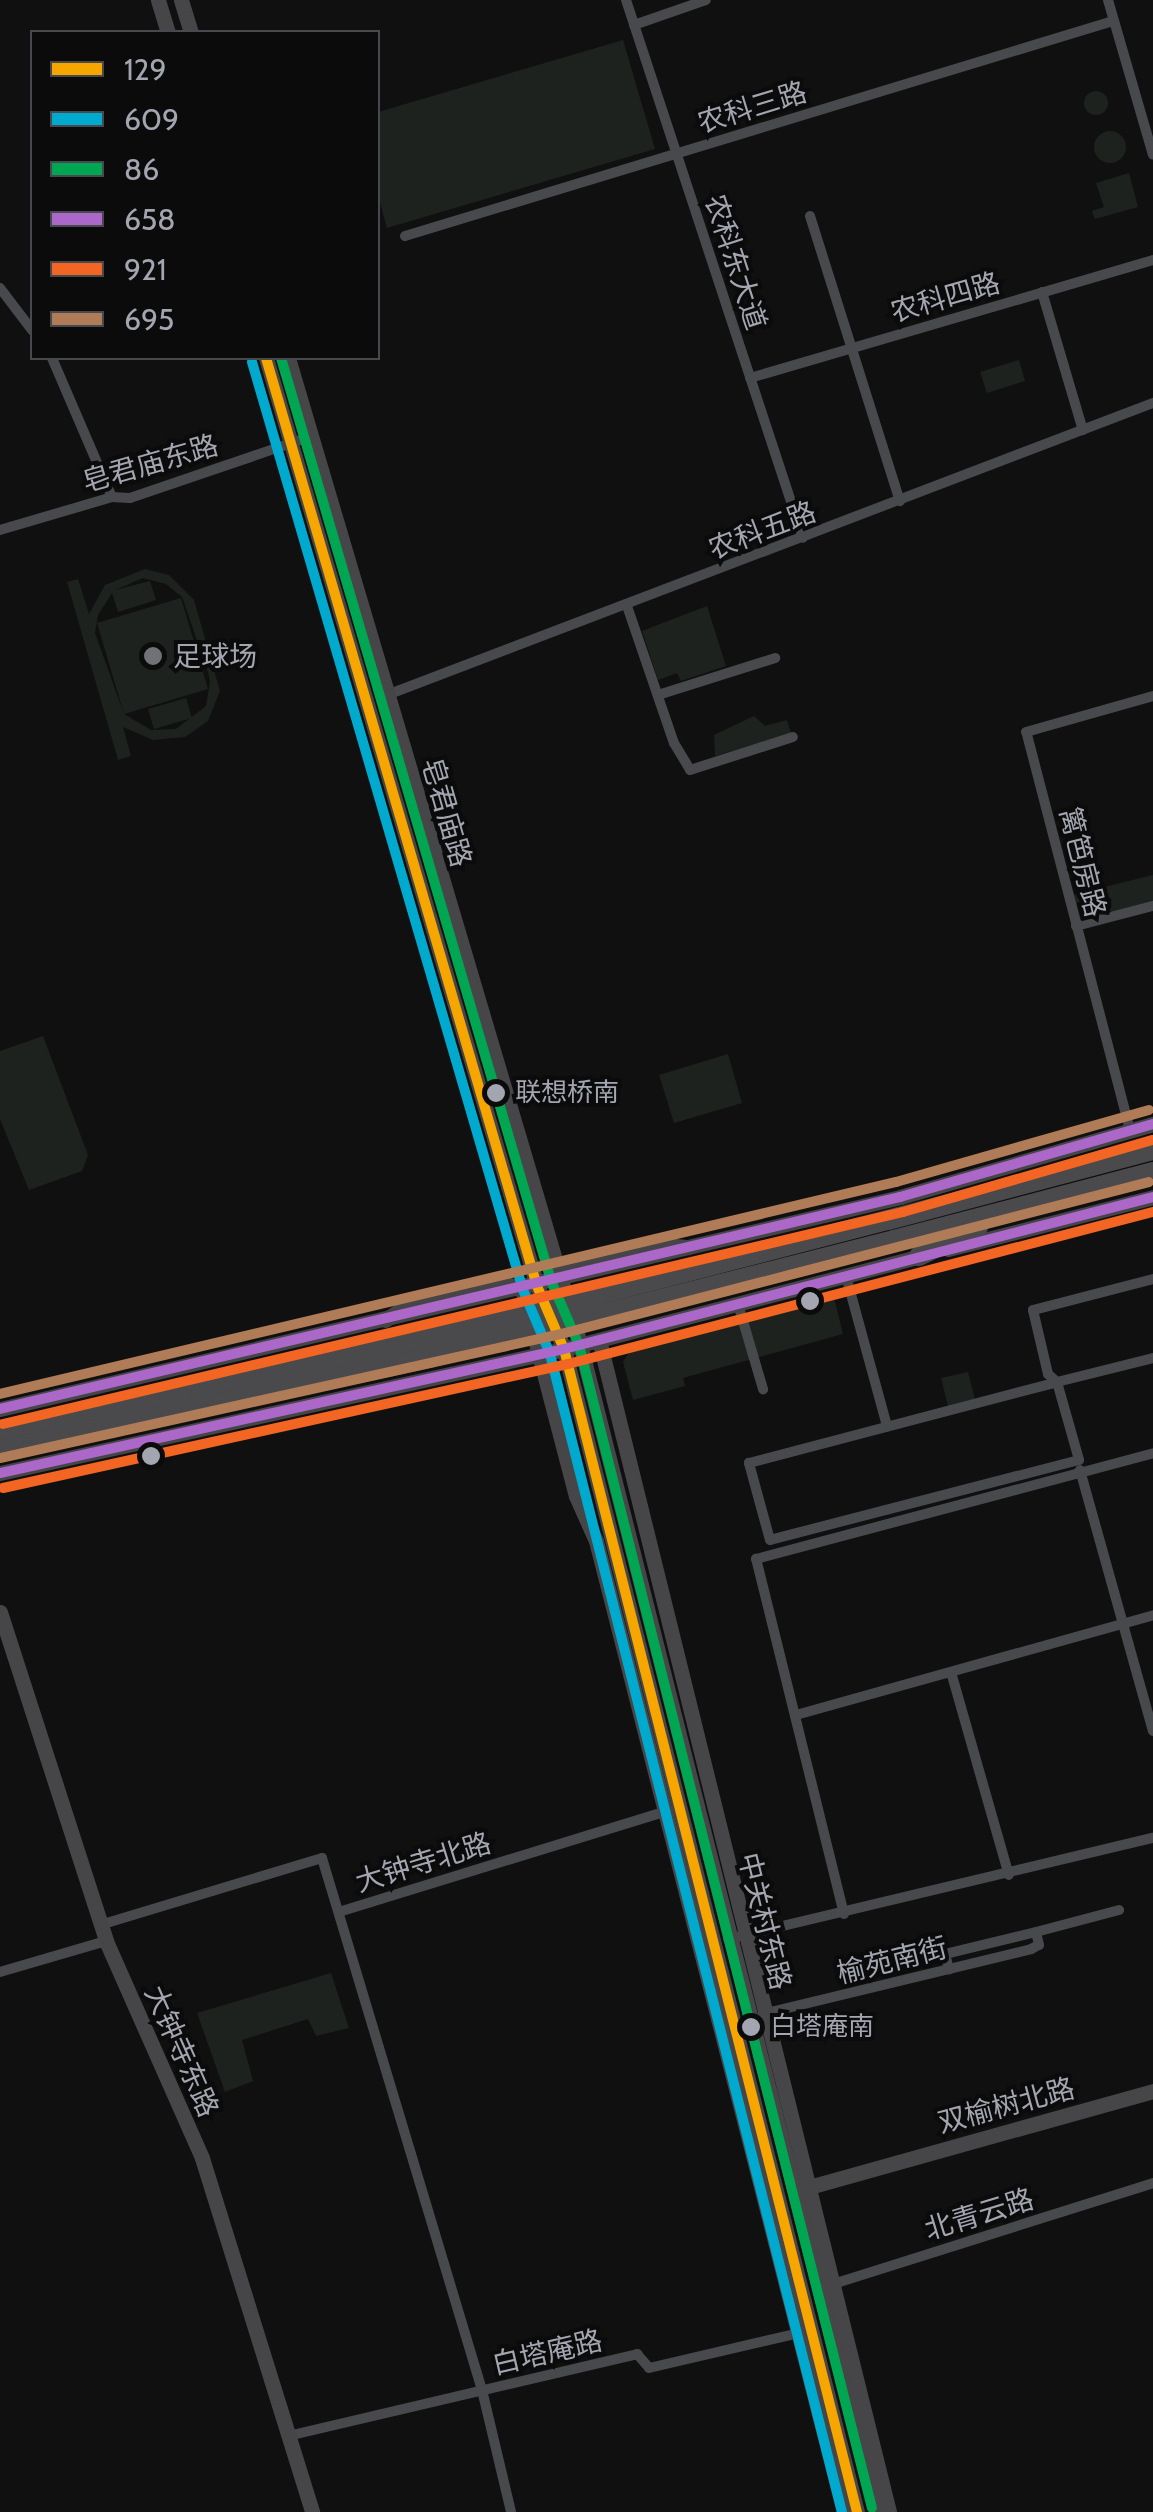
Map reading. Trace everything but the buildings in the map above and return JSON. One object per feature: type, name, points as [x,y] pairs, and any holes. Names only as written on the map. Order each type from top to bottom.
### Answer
[{"type":"highway","points":[[0,1450],[432,1356],[891,1230],[1153,1150]]},
{"type":"highway","points":[[0,1430],[428,1339],[891,1230],[1020,1206],[1153,1172]]},
{"type":"highway","points":[[919,1256],[1020,1206]]},
{"type":"street","points":[[158,0],[167,30]]},
{"type":"street","points":[[181,0],[189,30]]},
{"type":"street","name":"农科东大道","points":[[626,0],[802,538]]},
{"type":"street","points":[[634,26],[706,0]]},
{"type":"street","points":[[1108,0],[1153,155]]},
{"type":"street","name":"农科三路","points":[[404,236],[1113,22]]},
{"type":"street","points":[[810,216],[900,501]]},
{"type":"street","name":"农科四路","points":[[750,378],[1153,260]]},
{"type":"street","points":[[0,288],[30,327]]},
{"type":"street","points":[[1042,292],[1084,430]]},
{"type":"street","points":[[53,360],[112,497]]},
{"type":"street","name":"皂君庙路","points":[[267,360],[530,1288]]},
{"type":"street","name":"皂君庙路","points":[[289,360],[568,1313],[572,1346]]},
{"type":"street","name":"农科五路","points":[[387,695],[1153,404]]},
{"type":"street","name":"皂君庙东路","points":[[0,530],[112,497],[130,498],[312,436]]},
{"type":"street","points":[[627,606],[690,770],[793,737]]},
{"type":"street","points":[[658,695],[775,658]]},
{"type":"street","name":"篱笆房路","points":[[1130,1130],[1026,732],[1153,696]]},
{"type":"street","points":[[1076,926],[1153,906]]},
{"type":"street","points":[[555,1275],[635,1262],[900,1198],[1153,1124]]},
{"type":"street","points":[[0,1473],[599,1340],[1153,1197]]},
{"type":"street","points":[[0,1409],[378,1325],[407,1304],[497,1281],[530,1288],[555,1275],[658,1244],[692,1248]]},
{"type":"street","points":[[635,1262],[651,1326]]},
{"type":"street","points":[[846,1276],[887,1426]]},
{"type":"street","points":[[1153,1279],[1034,1310],[1048,1374],[1057,1382],[1079,1460],[770,1540],[748,1463],[887,1426],[1057,1382],[1153,1358]]},
{"type":"street","points":[[530,1288],[572,1346]]},
{"type":"street","name":"中关村东路","points":[[530,1288],[531,1323],[576,1496],[596,1541],[672,1809],[857,2512]]},
{"type":"street","points":[[531,1323],[643,1295]]},
{"type":"street","points":[[738,1304],[763,1390]]},
{"type":"street","name":"中关村东路","points":[[599,1340],[792,2187],[826,2286],[889,2512]]},
{"type":"street","name":"中关村东路","points":[[572,1346],[672,1809]]},
{"type":"street","name":"中关村东路","points":[[572,1346],[736,1938],[763,2014],[809,2182],[826,2286],[876,2512]]},
{"type":"street","points":[[62,1395],[74,1456]]},
{"type":"street","points":[[844,1914],[756,1558],[1153,1453]]},
{"type":"street","points":[[1080,1470],[1153,1730]]},
{"type":"street","name":"大钟寺东路","points":[[0,1612],[103,1933],[202,2158],[312,2512]]},
{"type":"street","points":[[796,1715],[1153,1615]]},
{"type":"street","points":[[951,1672],[1010,1875]]},
{"type":"street","name":"大钟寺北路","points":[[103,1933],[312,1857],[322,1858],[342,1911],[672,1809]]},
{"type":"street","points":[[736,1938],[1153,1838]]},
{"type":"street","points":[[949,1969],[945,1954],[1119,1910]]},
{"type":"street","points":[[342,1911],[482,2390],[511,2512]]},
{"type":"street","name":"榆苑南街","points":[[763,2014],[1031,1949],[1039,1945],[1036,1932]]},
{"type":"street","points":[[0,1972],[103,1933]]},
{"type":"street","name":"双榆树北路","points":[[792,2187],[1153,2091]]},
{"type":"street","name":"北青云路","points":[[826,2286],[1153,2183]]},
{"type":"street","points":[[807,2333],[806,2359],[844,2512]]},
{"type":"street","name":"白塔庵路","points":[[288,2436],[638,2354],[649,2368],[807,2333]]},
{"type":"shaded area","points":[[623,40],[655,149],[387,228],[380,203],[380,111]]},
{"type":"shaded area","points":[[1096,91],[1108,103],[1096,115],[1084,103]]},
{"type":"shaded area","points":[[1110,131],[1121,136],[1126,147],[1121,158],[1110,163],[1099,158],[1094,147],[1099,136]]},
{"type":"shaded area","points":[[1129,173],[1138,207],[1095,219],[1092,211],[1104,207],[1096,183]]},
{"type":"shaded area","points":[[1019,360],[1025,381],[987,393],[980,372]]},
{"type":"shaded area","points":[[145,569],[169,575],[194,600],[220,691],[208,721],[185,737],[153,740],[123,727],[131,756],[118,760],[67,582],[78,579],[89,614],[105,585]],"holes":[[[143,578],[166,584],[182,597],[208,672],[206,706],[176,729],[151,730],[124,714],[95,633],[98,615],[112,593],[118,612],[156,600],[150,581],[115,590]]]},
{"type":"shaded area","name":"足球场","points":[[181,598],[208,689],[124,714],[97,623]]},
{"type":"shaded area","points":[[707,606],[726,666],[681,681],[677,673],[658,680],[642,631]]},
{"type":"shaded area","points":[[186,698],[192,718],[154,729],[148,709]]},
{"type":"shaded area","points":[[754,716],[765,726],[787,720],[791,733],[715,756],[714,735]]},
{"type":"shaded area","points":[[1153,875],[1153,902],[1078,921],[1072,895]]},
{"type":"shaded area","points":[[43,1036],[88,1155],[82,1171],[29,1190],[0,1119],[0,1051]]},
{"type":"shaded area","points":[[728,1054],[742,1103],[674,1123],[659,1075]]},
{"type":"shaded area","points":[[833,1294],[843,1334],[683,1378],[685,1386],[633,1400],[623,1362],[631,1349]]},
{"type":"shaded area","points":[[968,1372],[975,1399],[948,1406],[941,1378]]},
{"type":"shaded area","points":[[331,1973],[349,2028],[316,2036],[308,2019],[242,2040],[253,2081],[225,2092],[197,2013]]},
{"type":"transit line","name":"129","points":[[267,360],[537,1286],[564,1349],[857,2512]]},
{"type":"transit line","name":"86","points":[[282,360],[551,1281],[579,1345],[872,2508]]},
{"type":"transit line","name":"609","points":[[252,362],[523,1290],[550,1354],[842,2512]]},
{"type":"transit line","name":"695","points":[[0,1394],[896,1182],[1149,1110]]},
{"type":"transit line","name":"658","points":[[0,1409],[900,1197],[1153,1124]]},
{"type":"transit line","name":"921","points":[[3,1424],[903,1212],[1153,1140]]},
{"type":"transit line","name":"695","points":[[0,1458],[561,1334],[1149,1182]]},
{"type":"transit line","name":"658","points":[[0,1473],[564,1349],[1153,1197]]},
{"type":"transit line","name":"921","points":[[3,1488],[568,1364],[1153,1212]]},
{"type":"place","name":"足球场","points":[[153,656]]},
{"type":"place","name":"联想桥南","points":[[496,1093]]},
{"type":"place","name":"白塔庵南","points":[[751,2027]]}]
